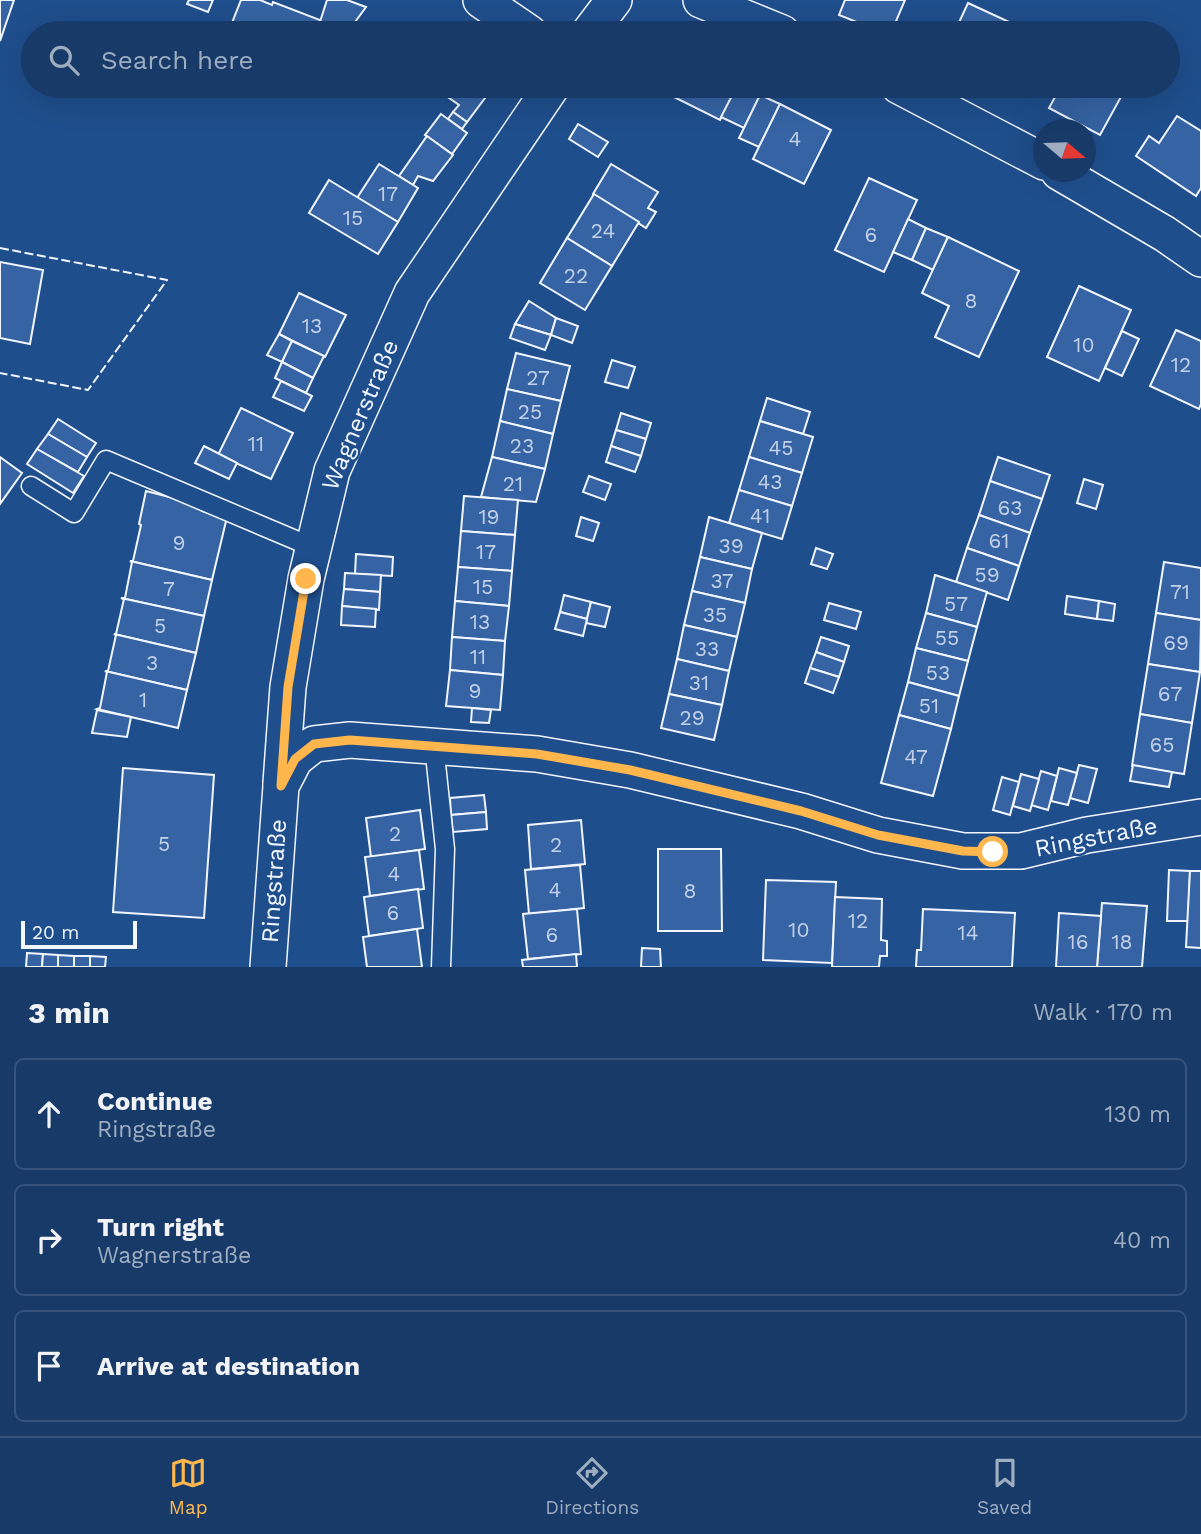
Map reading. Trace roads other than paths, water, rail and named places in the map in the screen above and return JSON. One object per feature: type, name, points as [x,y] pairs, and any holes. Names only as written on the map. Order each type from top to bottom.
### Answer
[{"type":"street","points":[[481,0],[512,21]]},
{"type":"street","points":[[598,21],[614,0]]},
{"type":"street","points":[[701,0],[753,21]]},
{"type":"street","name":"Wagnerstraße","points":[[281,786],[288,687],[312,547],[332,471],[412,293],[544,98]]},
{"type":"street","points":[[922,98],[1033,156]]},
{"type":"street","points":[[1076,182],[1165,234],[1201,259]]},
{"type":"street","name":"Ringstraße","points":[[268,967],[281,786],[295,759],[314,744],[350,740],[537,754],[630,770],[801,811],[878,835],[963,851],[1021,851],[1087,835],[1201,817]]},
{"type":"lane","points":[[31,486],[74,513],[106,460],[312,547]]},
{"type":"lane","points":[[434,746],[445,849],[441,967]]}]
